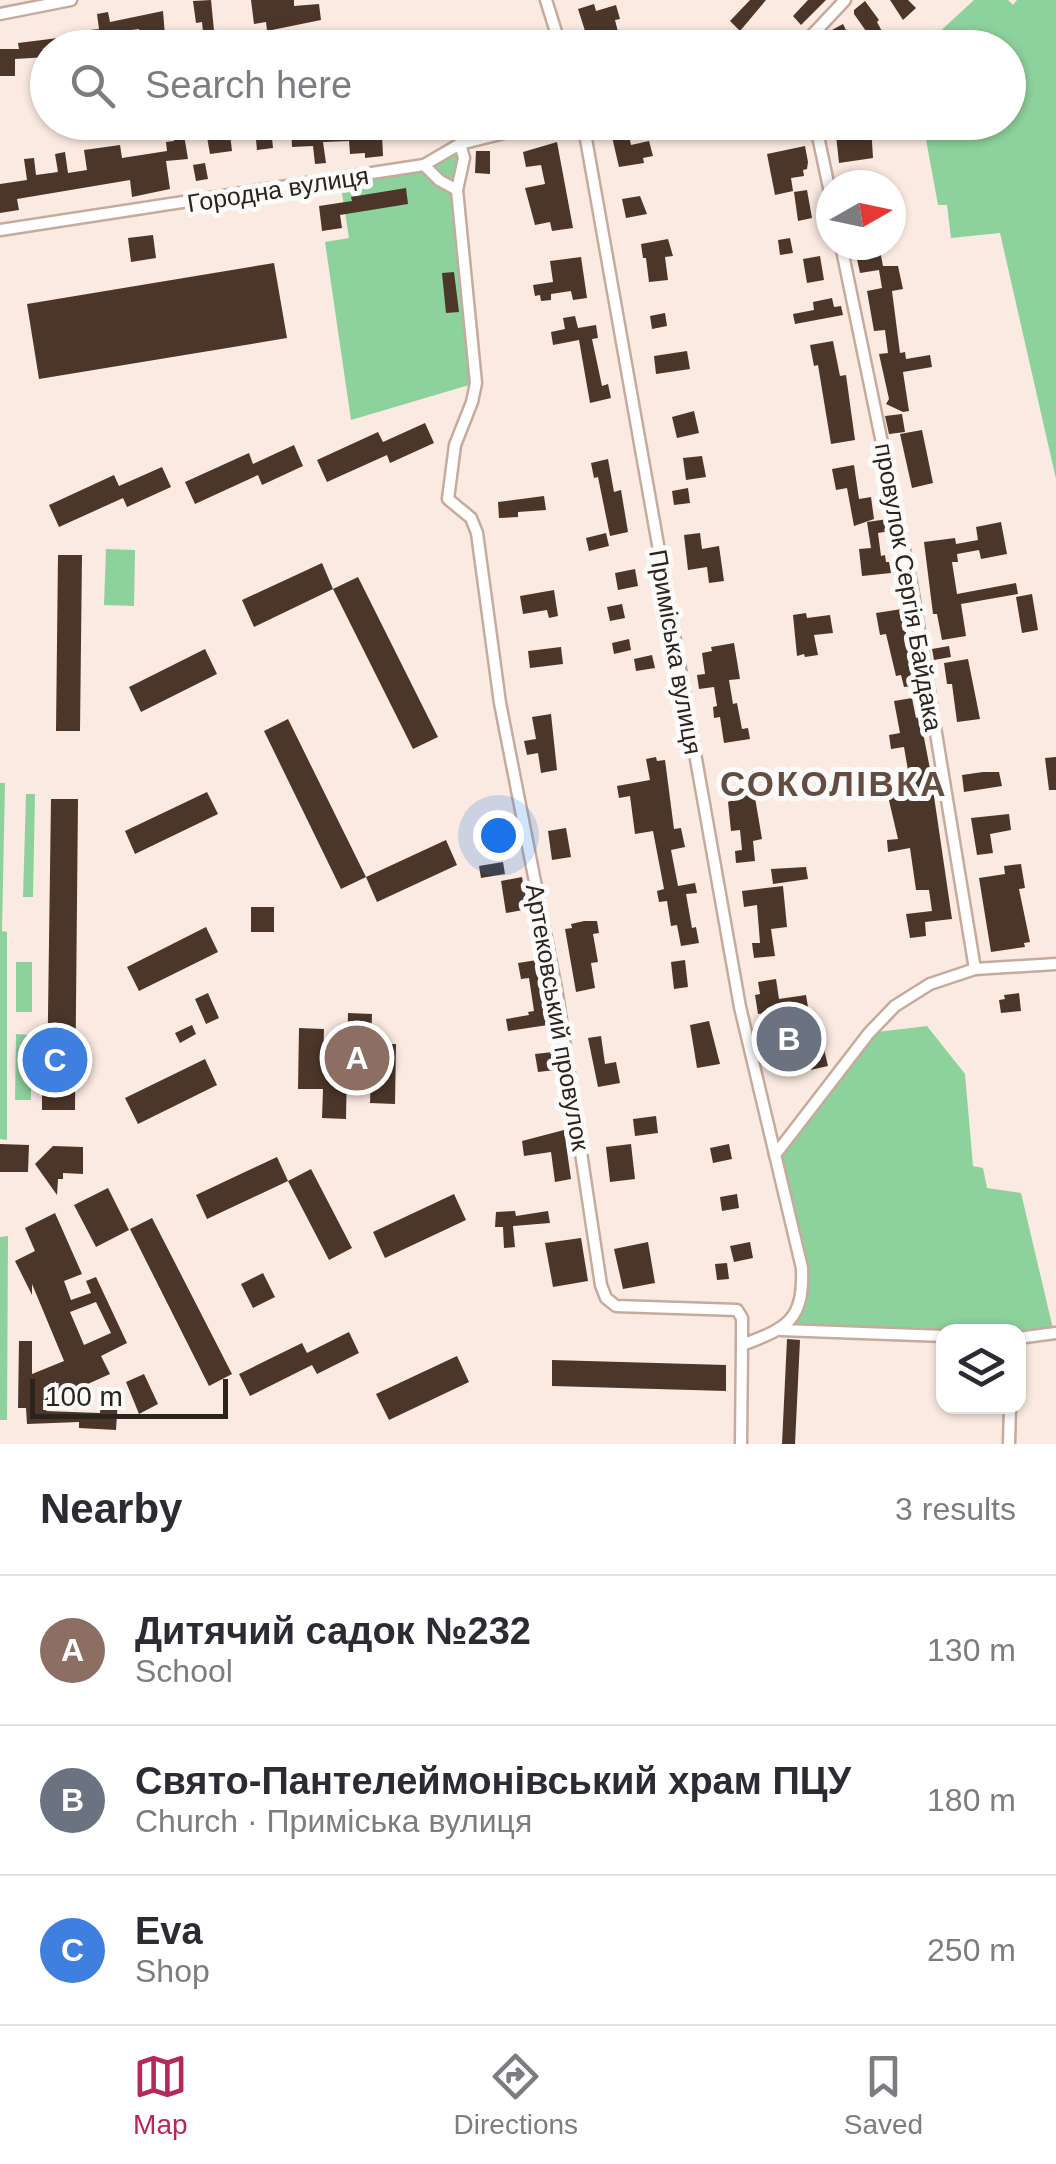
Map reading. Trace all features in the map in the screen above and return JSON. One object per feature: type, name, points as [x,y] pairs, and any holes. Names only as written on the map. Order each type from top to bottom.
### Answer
[{"type":"street","points":[[0,14],[71,0]]},
{"type":"street","points":[[546,0],[555,30]]},
{"type":"street","points":[[817,30],[845,0]]},
{"type":"street","name":"Городна вулиця","points":[[0,230],[424,166],[460,144],[476,140]]},
{"type":"street","name":"Приміська вулиця","points":[[587,140],[733,968],[802,1268],[799,1305],[781,1330]]},
{"type":"street","points":[[819,140],[825,170]]},
{"type":"street","name":"Артековський провулок","points":[[460,144],[464,158],[457,190],[476,383],[455,444],[448,499],[470,518],[477,533],[500,703],[557,994],[602,1285],[606,1298],[616,1306],[729,1308],[742,1318],[742,1344]]},
{"type":"street","points":[[424,166],[457,190]]},
{"type":"street","name":"провулок Сергія Байдака","points":[[844,260],[912,588],[976,970]]},
{"type":"street","points":[[775,1154],[869,1033],[895,1006],[930,984],[976,970],[1056,964]]},
{"type":"street","points":[[741,1444],[742,1344],[781,1330],[936,1336]]},
{"type":"street","points":[[1026,1337],[1056,1333]]},
{"type":"street","points":[[1010,1414],[1010,1444]]},
{"type":"green space","points":[[974,0],[1008,0],[1013,5],[1017,0],[1056,0],[1056,479],[1000,233],[951,238],[947,205],[938,205],[926,140],[1026,140],[1026,30],[941,30]]},
{"type":"green space","points":[[460,144],[457,190],[476,383],[351,420],[325,242],[349,238],[340,180],[424,165]]},
{"type":"green space","points":[[106,549],[135,550],[134,606],[104,605]]},
{"type":"green space","points":[[0,783],[5,783],[2,931],[7,932],[7,1140],[0,1139]]},
{"type":"green space","points":[[26,794],[35,794],[33,897],[23,897]]},
{"type":"green space","points":[[16,962],[32,962],[32,1012],[16,1012]]},
{"type":"green space","points":[[927,1026],[965,1074],[973,1166],[983,1168],[987,1188],[1021,1193],[1054,1333],[1026,1337],[1026,1324],[936,1324],[936,1331],[781,1330],[803,1289],[775,1155],[869,1033]]},
{"type":"green space","points":[[16,1034],[31,1035],[31,1100],[15,1100]]},
{"type":"green space","points":[[8,1236],[7,1420],[0,1420],[0,1237]]},
{"type":"building","points":[[211,0],[214,30],[203,30],[202,22],[196,23],[193,1]]},
{"type":"building","points":[[251,0],[294,0],[294,6],[319,4],[321,20],[272,30],[267,30],[266,22],[254,24]]},
{"type":"building","points":[[750,0],[766,0],[741,30],[730,21]]},
{"type":"building","points":[[808,0],[826,0],[801,25],[793,16]]},
{"type":"building","points":[[890,0],[908,0],[916,8],[903,20]]},
{"type":"building","points":[[865,1],[881,30],[865,30],[854,10]]},
{"type":"building","points":[[594,4],[596,11],[616,5],[620,19],[615,20],[618,30],[585,30],[578,9]]},
{"type":"building","points":[[163,11],[165,30],[90,30],[99,29],[97,14],[108,12],[110,22]]},
{"type":"building","points":[[30,42],[30,58],[15,59],[15,76],[0,76],[0,49],[19,49],[18,43]]},
{"type":"building","points":[[185,140],[188,159],[166,161],[170,189],[132,197],[130,180],[17,199],[19,210],[0,213],[0,184],[27,180],[24,159],[34,158],[36,175],[58,172],[55,154],[65,152],[68,173],[87,170],[84,150],[120,145],[122,158],[167,151],[166,142]]},
{"type":"building","points":[[208,140],[231,140],[232,151],[210,154]]},
{"type":"building","points":[[256,140],[272,140],[273,148],[257,150]]},
{"type":"building","points":[[292,140],[382,140],[383,156],[365,158],[365,153],[350,154],[349,141],[323,142],[326,163],[315,164],[313,146],[292,147]]},
{"type":"building","points":[[613,140],[630,140],[631,145],[649,141],[653,156],[643,158],[644,163],[619,167]]},
{"type":"building","points":[[837,140],[872,140],[873,158],[839,163]]},
{"type":"building","points":[[557,142],[573,228],[552,231],[550,222],[535,225],[525,188],[545,184],[541,165],[526,167],[523,152]]},
{"type":"building","points":[[805,146],[808,162],[804,176],[791,178],[793,191],[775,195],[767,154]]},
{"type":"building","points":[[476,151],[490,151],[490,174],[475,173]]},
{"type":"building","points":[[205,163],[208,179],[196,181],[193,165]]},
{"type":"building","points":[[406,188],[408,204],[340,215],[342,228],[322,231],[319,206]]},
{"type":"building","points":[[807,190],[812,218],[798,221],[794,192]]},
{"type":"building","points":[[640,196],[647,214],[626,218],[622,199]]},
{"type":"building","points":[[153,235],[156,258],[131,262],[128,238]]},
{"type":"building","points":[[790,238],[793,253],[780,255],[778,240]]},
{"type":"building","points":[[668,239],[673,256],[665,257],[668,280],[649,282],[641,244]]},
{"type":"building","points":[[581,257],[587,298],[573,300],[571,291],[551,294],[551,300],[541,301],[540,295],[535,296],[533,285],[553,282],[550,261]]},
{"type":"building","points":[[816,257],[821,260],[824,280],[807,283],[803,259]]},
{"type":"building","points":[[857,260],[882,260],[883,266],[898,266],[903,289],[892,291],[900,353],[905,352],[906,359],[930,355],[932,367],[903,372],[909,411],[886,404],[889,399],[879,354],[888,353],[885,330],[874,331],[867,291],[882,288],[879,270],[860,273]]},
{"type":"building","points":[[274,263],[287,338],[39,379],[27,304]]},
{"type":"building","points":[[454,272],[459,312],[446,313],[442,273]]},
{"type":"building","points":[[832,298],[834,307],[841,306],[843,315],[795,324],[793,314],[814,310],[813,302]]},
{"type":"building","points":[[665,313],[667,326],[652,329],[650,316]]},
{"type":"building","points":[[575,316],[578,328],[596,325],[598,338],[592,339],[602,386],[608,384],[611,398],[590,403],[579,340],[553,345],[551,332],[565,329],[563,318]]},
{"type":"building","points":[[833,341],[840,376],[846,375],[855,440],[831,444],[818,365],[814,366],[810,345]]},
{"type":"building","points":[[687,351],[690,369],[656,374],[654,356]]},
{"type":"building","points":[[694,411],[699,433],[677,438],[672,417]]},
{"type":"building","points":[[902,414],[905,432],[889,434],[885,416]]},
{"type":"building","points":[[425,423],[434,443],[390,463],[387,455],[327,482],[317,460],[378,432],[383,442]]},
{"type":"building","points":[[922,430],[933,483],[912,488],[900,434]]},
{"type":"building","points":[[294,445],[303,466],[262,485],[258,475],[195,504],[185,482],[249,453],[253,464]]},
{"type":"building","points":[[702,456],[706,477],[686,480],[683,458]]},
{"type":"building","points":[[608,459],[614,492],[621,490],[628,532],[610,536],[598,477],[594,478],[591,463]]},
{"type":"building","points":[[854,465],[859,499],[871,497],[874,519],[854,526],[847,488],[836,490],[832,469]]},
{"type":"building","points":[[162,467],[171,487],[127,507],[123,498],[59,527],[49,505],[114,475],[119,486]]},
{"type":"building","points":[[688,488],[690,503],[674,505],[672,491]]},
{"type":"building","points":[[544,496],[546,510],[499,518],[498,502]]},
{"type":"building","points":[[888,519],[890,531],[878,533],[881,556],[885,555],[891,573],[862,576],[859,549],[871,548],[867,522]]},
{"type":"building","points":[[1001,522],[1007,554],[981,559],[979,550],[957,554],[958,562],[952,562],[957,594],[1016,583],[1018,594],[961,604],[966,636],[942,640],[937,614],[933,614],[924,542],[955,538],[956,544],[978,540],[976,527]]},
{"type":"building","points":[[606,533],[609,546],[589,551],[586,538]]},
{"type":"building","points":[[700,533],[702,549],[719,546],[724,581],[709,583],[707,567],[688,570],[684,535]]},
{"type":"building","points":[[58,555],[82,555],[80,731],[56,731]]},
{"type":"building","points":[[322,563],[333,589],[254,627],[242,600]]},
{"type":"building","points":[[635,569],[638,586],[618,590],[615,573]]},
{"type":"building","points":[[358,577],[438,737],[413,749],[333,589]]},
{"type":"building","points":[[554,590],[558,616],[549,618],[547,610],[523,614],[520,596]]},
{"type":"building","points":[[1032,594],[1038,630],[1022,633],[1016,597]]},
{"type":"building","points":[[622,604],[625,618],[610,621],[607,607]]},
{"type":"building","points":[[902,609],[911,663],[915,663],[919,685],[904,687],[901,675],[896,676],[886,634],[880,635],[876,613]]},
{"type":"building","points":[[806,613],[807,618],[830,615],[833,633],[814,635],[818,655],[805,657],[797,656],[793,615]]},
{"type":"building","points":[[629,639],[631,650],[614,654],[612,643]]},
{"type":"building","points":[[734,643],[740,679],[729,680],[733,704],[737,703],[742,729],[748,728],[750,739],[724,743],[720,717],[714,718],[714,687],[699,689],[697,675],[705,674],[702,653],[712,651],[711,647]]},
{"type":"building","points":[[949,646],[951,657],[934,660],[932,649]]},
{"type":"building","points":[[561,647],[563,664],[530,668],[528,651]]},
{"type":"building","points":[[205,649],[217,674],[141,712],[129,687]]},
{"type":"building","points":[[652,655],[655,668],[636,671],[634,659]]},
{"type":"building","points":[[968,659],[980,719],[957,722],[952,684],[947,684],[944,663]]},
{"type":"building","points":[[912,698],[916,718],[920,717],[930,769],[952,919],[925,922],[926,936],[910,938],[906,914],[932,911],[929,890],[916,890],[910,848],[888,852],[887,840],[898,839],[887,792],[911,788],[904,747],[891,749],[889,735],[900,733],[894,701]]},
{"type":"building","points":[[551,714],[557,770],[541,773],[538,753],[527,755],[524,741],[536,739],[532,717]]},
{"type":"building","points":[[288,719],[366,877],[341,889],[264,731]]},
{"type":"building","points":[[656,757],[657,761],[665,760],[674,829],[681,828],[685,847],[671,850],[678,886],[695,883],[697,893],[686,894],[699,943],[681,946],[677,925],[671,926],[667,901],[659,902],[657,891],[664,889],[653,831],[635,834],[630,796],[619,798],[617,786],[650,780],[646,759]]},
{"type":"building","points":[[1056,757],[1056,790],[1049,790],[1045,758]]},
{"type":"building","points":[[999,772],[1002,786],[964,792],[962,775]]},
{"type":"building","points":[[751,774],[762,839],[753,841],[755,861],[736,863],[735,851],[742,850],[740,830],[731,831],[728,802],[741,796],[738,776]]},
{"type":"building","points":[[207,792],[218,814],[135,854],[125,831]]},
{"type":"building","points":[[51,799],[78,799],[75,1110],[42,1110],[42,1087],[47,1087]]},
{"type":"building","points":[[1009,814],[1011,830],[990,834],[993,853],[977,855],[971,818]]},
{"type":"building","points":[[566,828],[571,857],[552,860],[548,831]]},
{"type":"building","points":[[446,840],[457,865],[377,902],[366,877]]},
{"type":"building","points":[[503,862],[505,874],[481,878],[479,866]]},
{"type":"building","points":[[1021,864],[1025,888],[1019,889],[1030,942],[1024,943],[1025,947],[991,952],[979,878],[1005,874],[1004,866]]},
{"type":"building","points":[[806,867],[808,879],[773,884],[771,869]]},
{"type":"building","points":[[522,877],[528,909],[506,913],[501,881]]},
{"type":"building","points":[[783,886],[787,927],[771,929],[775,956],[754,958],[752,943],[760,943],[757,905],[744,907],[742,891]]},
{"type":"building","points":[[251,907],[274,907],[274,932],[251,932]]},
{"type":"building","points":[[584,921],[597,921],[599,933],[593,934],[598,962],[591,963],[595,988],[576,992],[565,929]]},
{"type":"building","points":[[206,927],[218,952],[139,991],[127,967]]},
{"type":"building","points":[[537,960],[542,993],[548,992],[548,1025],[508,1031],[506,1019],[534,1011],[529,978],[521,979],[518,963]]},
{"type":"building","points":[[685,960],[688,987],[674,989],[671,962]]},
{"type":"building","points":[[776,979],[779,999],[806,995],[808,1007],[758,1014],[758,982]]},
{"type":"building","points":[[208,993],[219,1018],[206,1024],[195,999]]},
{"type":"building","points":[[1019,993],[1021,1011],[1001,1013],[999,1000],[1005,999],[1004,995]]},
{"type":"building","points":[[348,1013],[372,1014],[371,1044],[396,1044],[395,1104],[370,1103],[371,1072],[347,1072]]},
{"type":"building","points":[[709,1021],[720,1064],[697,1068],[690,1025]]},
{"type":"building","points":[[192,1025],[196,1034],[180,1043],[175,1033]]},
{"type":"building","points":[[299,1028],[324,1029],[323,1063],[347,1064],[346,1119],[322,1118],[323,1089],[298,1089]]},
{"type":"building","points":[[803,1028],[805,1045],[775,1050],[773,1032]]},
{"type":"building","points":[[601,1036],[605,1064],[616,1062],[620,1083],[598,1087],[588,1038]]},
{"type":"building","points":[[823,1045],[828,1066],[810,1070],[805,1049]]},
{"type":"building","points":[[553,1052],[555,1070],[538,1072],[535,1054]]},
{"type":"building","points":[[205,1059],[217,1085],[138,1124],[125,1098]]},
{"type":"building","points":[[656,1116],[658,1133],[635,1136],[633,1119]]},
{"type":"building","points":[[564,1130],[571,1179],[555,1182],[551,1152],[524,1156],[522,1141]]},
{"type":"building","points":[[0,1144],[29,1145],[28,1172],[0,1172]]},
{"type":"building","points":[[631,1144],[635,1179],[610,1182],[606,1147]]},
{"type":"building","points":[[729,1144],[732,1159],[713,1163],[710,1148]]},
{"type":"building","points":[[53,1146],[83,1147],[83,1174],[63,1173],[63,1179],[58,1179],[57,1195],[35,1164]]},
{"type":"building","points":[[277,1157],[288,1181],[207,1219],[196,1195]]},
{"type":"building","points":[[311,1169],[352,1248],[329,1260],[288,1181]]},
{"type":"building","points":[[108,1188],[129,1230],[96,1247],[74,1205]]},
{"type":"building","points":[[454,1194],[466,1220],[385,1258],[373,1232]]},
{"type":"building","points":[[737,1194],[739,1208],[722,1211],[720,1197]]},
{"type":"building","points":[[515,1211],[516,1216],[548,1211],[550,1223],[513,1226],[515,1247],[504,1248],[503,1227],[495,1227],[496,1212]]},
{"type":"building","points":[[55,1213],[82,1274],[64,1281],[71,1300],[91,1293],[86,1281],[96,1277],[127,1343],[101,1356],[110,1374],[59,1397],[76,1398],[45,1411],[100,1413],[101,1399],[118,1399],[116,1430],[79,1428],[79,1422],[27,1424],[26,1408],[18,1408],[19,1341],[32,1341],[32,1374],[64,1361],[32,1284],[32,1295],[15,1261],[35,1251],[25,1228]],"holes":[[[96,1302],[111,1333],[84,1345],[70,1312]]]},
{"type":"building","points":[[152,1218],[232,1374],[209,1386],[130,1229]]},
{"type":"building","points":[[581,1238],[588,1281],[553,1287],[545,1243]]},
{"type":"building","points":[[648,1242],[655,1283],[623,1289],[614,1249]]},
{"type":"building","points":[[750,1242],[753,1258],[734,1262],[730,1246]]},
{"type":"building","points":[[727,1263],[729,1279],[717,1280],[715,1264]]},
{"type":"building","points":[[263,1273],[275,1297],[253,1308],[241,1284]]},
{"type":"building","points":[[349,1332],[359,1353],[317,1374],[312,1365],[250,1396],[239,1374],[302,1343],[307,1353]]},
{"type":"building","points":[[787,1339],[800,1340],[795,1444],[782,1444]]},
{"type":"building","points":[[457,1356],[469,1382],[389,1420],[376,1394]]},
{"type":"building","points":[[552,1360],[726,1365],[726,1391],[552,1386]]},
{"type":"building","points":[[144,1374],[158,1404],[139,1414],[126,1382]]},
{"type":"place","name":"Свято-Пантелеймонівський храм ПЦУ","points":[[789,1039]]},
{"type":"place","name":"Дитячий садок №232","points":[[357,1058]]},
{"type":"place","name":"Eva","points":[[55,1060]]},
{"type":"district","name":"СОКОЛІВКА","points":[[834,783]]}]
